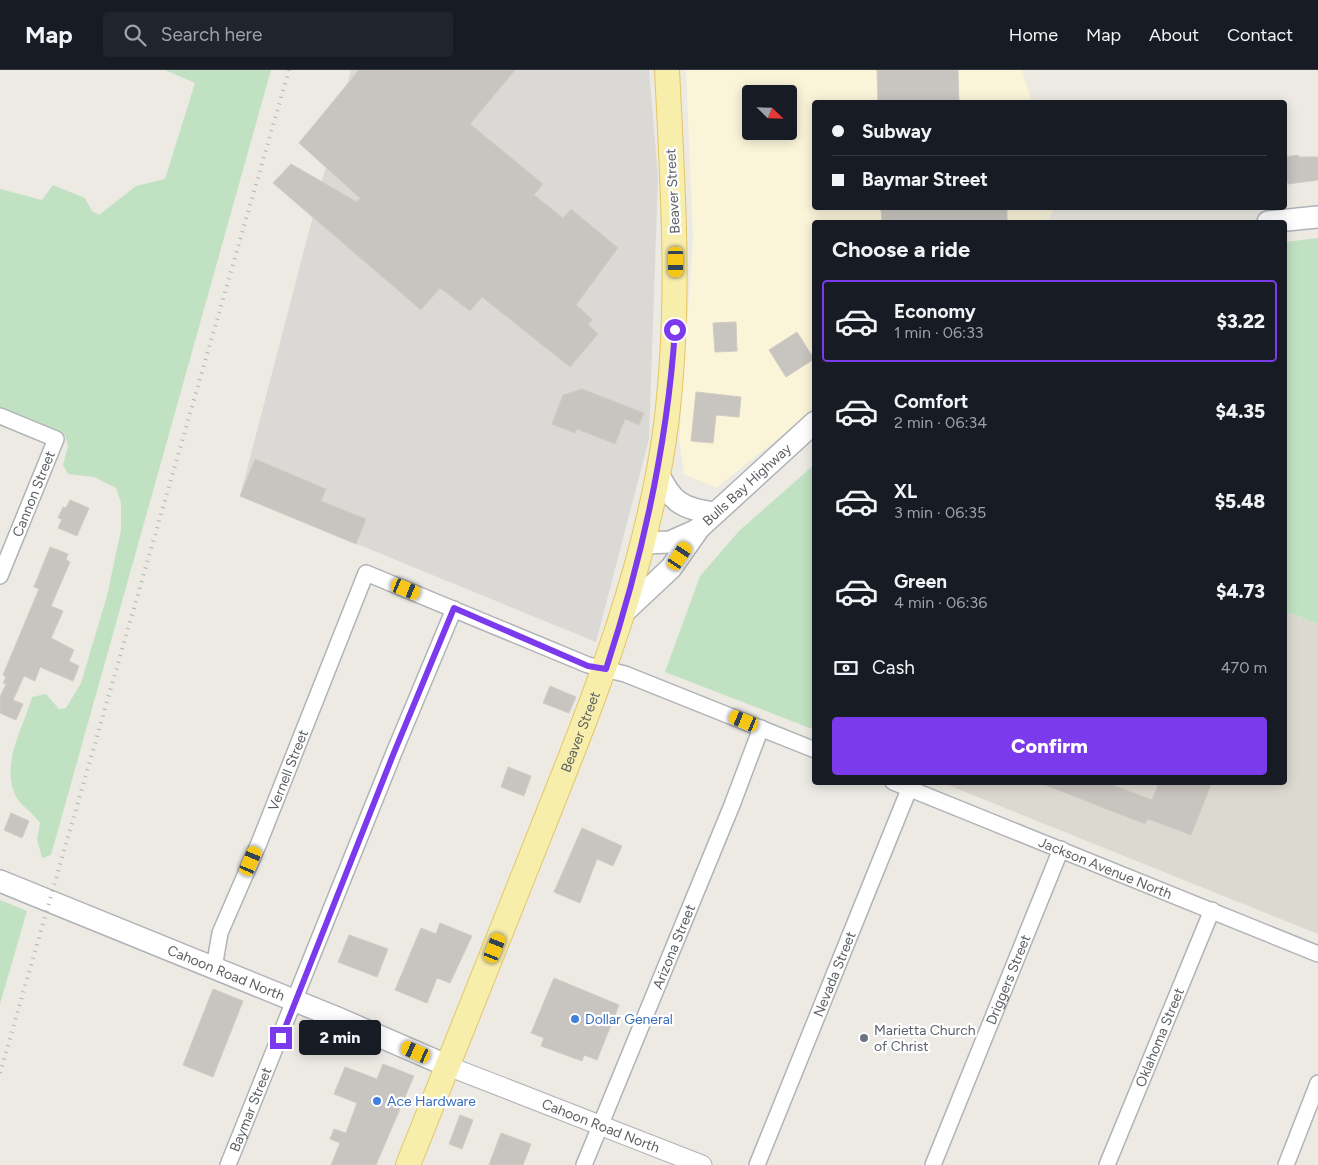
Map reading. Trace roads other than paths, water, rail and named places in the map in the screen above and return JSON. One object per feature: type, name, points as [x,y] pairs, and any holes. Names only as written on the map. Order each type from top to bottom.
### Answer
[{"type":"main road","name":"Beaver Street","points":[[408,1165],[606,669],[643,543],[658,474],[672,372],[676,312],[676,262],[667,70]]},
{"type":"main road","points":[[1287,220],[1318,217]]},
{"type":"main road","name":"Bulls Bay Highway","points":[[643,543],[670,542],[697,530],[812,425]]},
{"type":"main road","points":[[658,474],[674,500],[696,511],[714,513]]},
{"type":"main road","points":[[624,612],[671,568],[697,530]]},
{"type":"main road","name":"Cahoon Road North","points":[[0,881],[448,1066]]},
{"type":"street","name":"Cannon Street","points":[[0,416],[56,439],[0,576]]},
{"type":"street","name":"Vernell Street","points":[[214,968],[220,933],[259,843],[366,572],[454,608]]},
{"type":"street","points":[[454,608],[588,666],[625,674],[812,749]]},
{"type":"street","name":"Baymar Street","points":[[228,1165],[296,1002],[393,755],[454,608]]},
{"type":"street","name":"Arizona Street","points":[[584,1165],[732,805],[760,728]]},
{"type":"street","name":"Jackson Avenue North","points":[[911,786],[1318,954]]},
{"type":"street","name":"Nevada Street","points":[[757,1165],[911,786]]},
{"type":"street","name":"Driggers Street","points":[[933,1165],[1061,849]]},
{"type":"street","name":"Oklahoma Street","points":[[1107,1165],[1212,910]]},
{"type":"street","name":"Cahoon Road North","points":[[448,1066],[702,1165]]},
{"type":"street","points":[[1286,1165],[1318,1083]]},
{"type":"railway","points":[[0,1073],[289,70]]},
{"type":"place","name":"Dollar General","points":[[575,1019]]},
{"type":"place","name":"Marietta Church of Christ","points":[[864,1038]]},
{"type":"place","name":"Ace Hardware","points":[[377,1101]]}]
